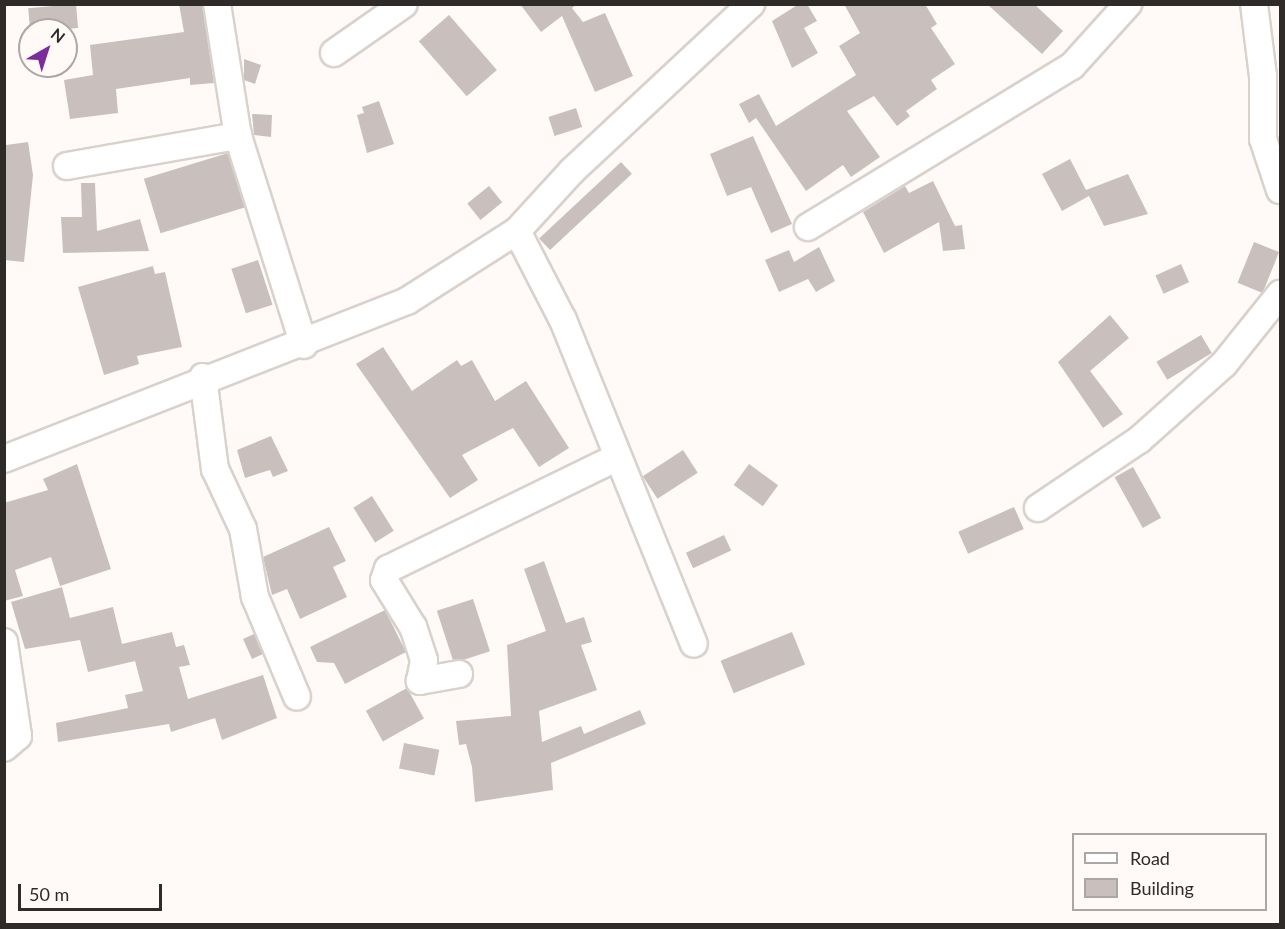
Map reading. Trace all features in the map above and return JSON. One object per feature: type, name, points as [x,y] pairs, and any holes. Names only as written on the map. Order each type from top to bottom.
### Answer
[{"type":"street","points":[[217,4],[238,135],[304,345]]},
{"type":"street","points":[[334,52],[404,4]]},
{"type":"street","points":[[4,459],[52,444],[203,378],[304,345],[407,301],[517,231],[572,171],[751,4]]},
{"type":"street","points":[[808,227],[1072,66],[1128,4]]},
{"type":"street","points":[[1254,4],[1263,76],[1263,139],[1281,190]]},
{"type":"street","points":[[67,166],[238,135]]},
{"type":"street","points":[[517,231],[563,320],[616,458],[694,644]]},
{"type":"street","points":[[1038,508],[1139,440],[1224,364],[1281,294]]},
{"type":"street","points":[[203,378],[215,469],[243,529],[255,597],[297,697]]},
{"type":"street","points":[[459,674],[420,681],[424,660],[413,627],[384,580],[388,569],[616,458]]},
{"type":"street","points":[[4,642],[18,736],[4,748]]},
{"type":"building","points":[[76,4],[77,18],[29,18],[28,8]]},
{"type":"building","points":[[179,4],[202,4],[214,83],[190,85],[190,78],[116,89],[118,113],[70,119],[64,80],[93,75],[90,45],[184,32]]},
{"type":"building","points":[[520,4],[577,4],[572,8],[583,22],[605,13],[633,76],[595,92],[562,16],[541,32]]},
{"type":"building","points":[[799,4],[807,4],[817,21],[804,28],[818,53],[792,68],[772,21]]},
{"type":"building","points":[[844,4],[925,4],[937,24],[931,28],[955,64],[931,80],[937,89],[906,111],[910,116],[897,126],[874,96],[847,111],[880,157],[851,177],[843,165],[806,191],[756,118],[749,123],[739,104],[759,94],[776,126],[856,75],[839,46],[860,33]]},
{"type":"building","points":[[987,4],[1034,4],[1063,31],[1042,54]]},
{"type":"building","points":[[449,15],[497,70],[467,96],[419,41]]},
{"type":"building","points":[[244,59],[261,65],[255,84],[244,80]]},
{"type":"building","points":[[379,101],[394,144],[367,153],[357,115],[364,113],[362,107]]},
{"type":"building","points":[[576,108],[582,127],[555,136],[548,117]]},
{"type":"building","points":[[252,114],[272,115],[271,137],[254,135]]},
{"type":"building","points":[[753,136],[792,224],[771,233],[751,187],[727,196],[710,154]]},
{"type":"building","points":[[28,142],[33,175],[24,262],[4,260],[6,145]]},
{"type":"building","points":[[228,153],[245,208],[161,233],[144,179]]},
{"type":"building","points":[[1070,159],[1086,190],[1128,174],[1148,214],[1104,226],[1089,196],[1062,211],[1042,174]]},
{"type":"building","points":[[621,162],[632,174],[550,250],[539,238]]},
{"type":"building","points":[[933,181],[955,226],[962,225],[965,249],[943,251],[939,222],[884,253],[863,212],[905,186],[909,193]]},
{"type":"building","points":[[81,183],[95,183],[97,231],[140,219],[149,251],[63,253],[61,217],[82,217]]},
{"type":"building","points":[[489,186],[502,202],[480,220],[467,204]]},
{"type":"building","points":[[1254,242],[1279,252],[1263,293],[1238,283]]},
{"type":"building","points":[[819,247],[835,281],[816,292],[808,279],[779,292],[765,260],[789,250],[794,262]]},
{"type":"building","points":[[258,260],[273,305],[246,313],[231,269]]},
{"type":"building","points":[[1181,264],[1189,282],[1164,294],[1155,275]]},
{"type":"building","points":[[153,266],[155,274],[165,272],[182,347],[137,356],[139,364],[104,375],[78,287]]},
{"type":"building","points":[[1110,315],[1129,338],[1090,371],[1123,414],[1103,428],[1058,362]]},
{"type":"building","points":[[1201,335],[1212,353],[1167,380],[1156,362]]},
{"type":"building","points":[[383,347],[412,391],[457,360],[461,366],[472,360],[495,401],[526,381],[569,448],[539,467],[513,428],[462,455],[478,480],[450,498],[356,364]]},
{"type":"building","points":[[271,436],[288,471],[273,477],[270,470],[245,478],[237,450]]},
{"type":"building","points":[[683,450],[698,473],[657,499],[643,476]]},
{"type":"building","points":[[77,464],[111,569],[60,586],[51,557],[15,570],[23,596],[4,601],[4,503],[48,490],[43,479]]},
{"type":"building","points":[[749,464],[778,485],[763,506],[734,485]]},
{"type":"building","points":[[1133,467],[1161,518],[1143,528],[1115,477]]},
{"type":"building","points":[[372,496],[394,531],[375,542],[353,508]]},
{"type":"building","points":[[1014,507],[1024,529],[968,554],[958,532]]},
{"type":"building","points":[[329,527],[346,561],[333,567],[347,597],[300,619],[287,589],[272,595],[263,557]]},
{"type":"building","points":[[724,535],[731,550],[693,568],[686,553]]},
{"type":"building","points":[[544,561],[566,623],[584,617],[592,642],[581,645],[597,690],[539,711],[542,742],[581,726],[584,734],[640,710],[646,724],[551,763],[553,790],[475,802],[472,767],[466,744],[459,745],[456,721],[511,716],[507,645],[546,631],[524,569]]},
{"type":"building","points":[[62,587],[70,618],[113,607],[122,644],[172,632],[176,647],[184,645],[190,665],[179,667],[188,699],[263,675],[277,718],[222,740],[215,718],[171,732],[169,724],[58,742],[56,723],[128,708],[125,695],[143,691],[135,661],[88,672],[80,640],[25,649],[11,602]]},
{"type":"building","points":[[473,599],[490,651],[454,663],[437,611]]},
{"type":"building","points":[[385,610],[406,652],[345,684],[334,663],[317,662],[310,647]]},
{"type":"building","points":[[792,632],[805,664],[734,693],[721,661]]},
{"type":"building","points":[[254,634],[263,654],[252,659],[243,639]]},
{"type":"building","points":[[407,688],[424,719],[383,741],[366,711]]},
{"type":"building","points":[[404,743],[439,750],[434,775],[399,769]]}]
